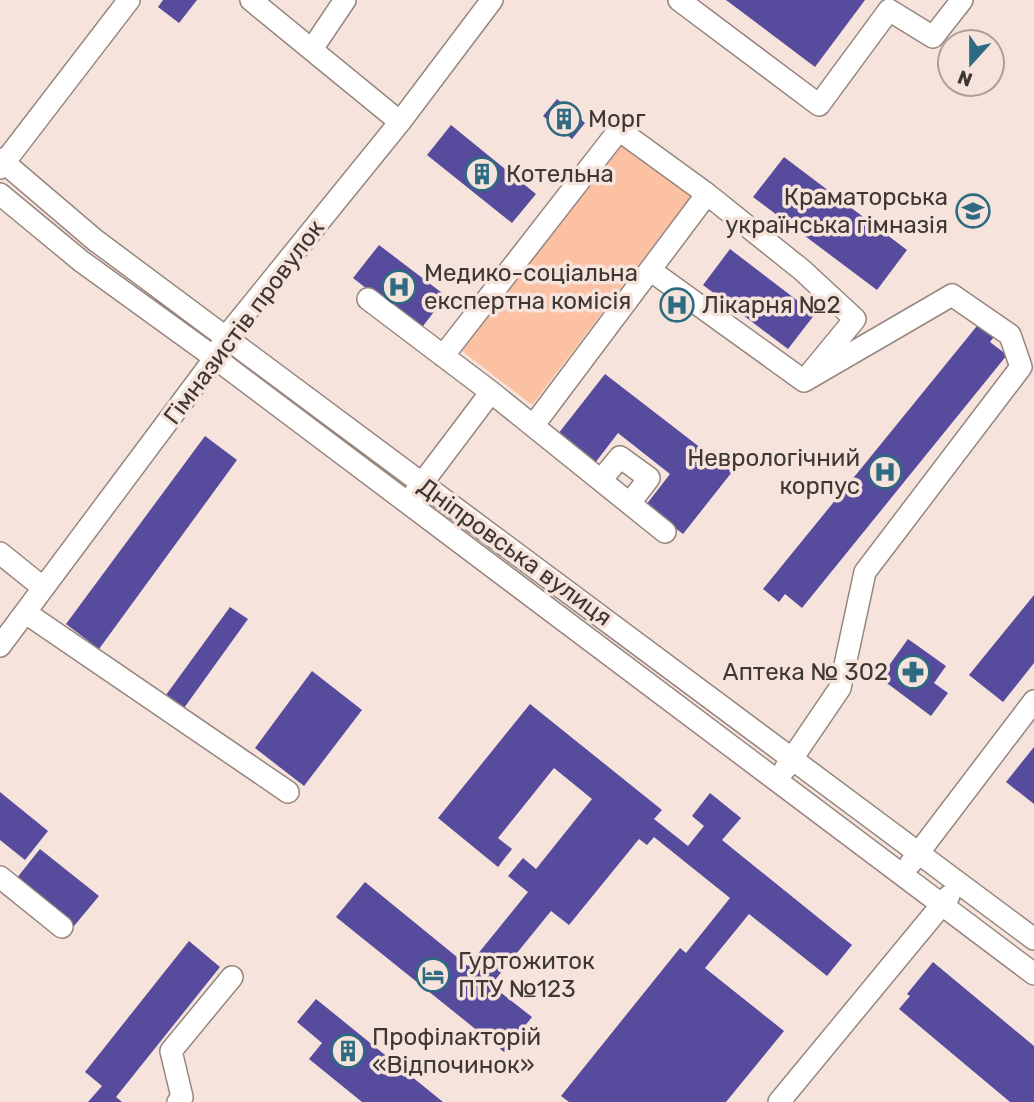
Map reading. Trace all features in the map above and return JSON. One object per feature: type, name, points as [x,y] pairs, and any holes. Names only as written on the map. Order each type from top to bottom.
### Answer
[{"type":"street","points":[[1,163],[130,0]]},
{"type":"street","points":[[251,0],[400,122]]},
{"type":"street","points":[[312,49],[345,0]]},
{"type":"street","name":"Гімназистів провулок","points":[[0,646],[215,358],[225,338],[400,122],[492,0]]},
{"type":"street","points":[[679,0],[819,105],[889,10],[933,37],[962,0]]},
{"type":"street","points":[[443,356],[619,130],[707,194],[802,270],[877,338]]},
{"type":"street","name":"Дніпровська вулиця","points":[[1,163],[95,240],[225,338],[1034,939]]},
{"type":"street","name":"Дніпровська вулиця","points":[[0,194],[81,261],[215,358],[775,782],[1034,974]]},
{"type":"street","points":[[533,426],[707,194]]},
{"type":"street","points":[[650,270],[804,381]]},
{"type":"street","points":[[775,782],[840,688],[865,572],[1021,367],[1010,335],[952,295],[804,381]]},
{"type":"street","points":[[368,299],[491,392],[665,532]]},
{"type":"street","points":[[804,381],[855,319]]},
{"type":"street","points":[[407,504],[491,392]]},
{"type":"street","points":[[601,480],[620,457],[649,478],[630,503]]},
{"type":"street","points":[[0,553],[41,586]]},
{"type":"street","points":[[26,613],[288,792]]},
{"type":"street","points":[[900,876],[1034,701]]},
{"type":"street","points":[[0,877],[62,927]]},
{"type":"street","points":[[779,1102],[959,883]]},
{"type":"street","points":[[178,1102],[182,1097],[171,1051],[232,978]]},
{"type":"shaded area","points":[[620,142],[691,196],[532,405],[462,351]]},
{"type":"building","points":[[163,0],[197,0],[179,23],[158,7]]},
{"type":"building","points":[[726,0],[865,0],[815,67]]},
{"type":"building","name":"Морг","points":[[557,99],[585,123],[572,139],[543,116]]},
{"type":"building","name":"Котельна","points":[[451,125],[536,194],[512,223],[427,155]]},
{"type":"building","points":[[784,157],[907,250],[877,290],[753,197]]},
{"type":"building","name":"Медико-соціальна експертна комісія","points":[[379,245],[446,296],[420,330],[353,278]]},
{"type":"building","points":[[730,249],[815,314],[788,349],[703,285]]},
{"type":"building","name":"Неврологічний корпус","points":[[981,321],[996,334],[990,342],[1007,355],[802,608],[785,594],[779,602],[763,589]]},
{"type":"building","points":[[605,374],[732,472],[683,534],[646,505],[670,474],[618,433],[595,463],[558,434]]},
{"type":"building","points":[[205,436],[237,460],[99,649],[66,624]]},
{"type":"building","points":[[1034,595],[1034,663],[1003,702],[969,675]]},
{"type":"building","points":[[230,607],[248,619],[184,708],[166,695]]},
{"type":"building","name":"Аптека № 302","points":[[908,639],[946,666],[934,683],[948,693],[931,716],[880,678]]},
{"type":"building","points":[[312,671],[362,710],[304,786],[255,748]]},
{"type":"building","points":[[530,704],[662,810],[654,819],[688,846],[704,826],[692,816],[710,793],[741,818],[722,840],[852,945],[827,976],[749,914],[705,968],[784,1031],[726,1102],[569,1102],[561,1096],[680,948],[686,953],[730,898],[654,837],[647,845],[639,839],[569,925],[551,911],[491,985],[532,1017],[504,1052],[336,917],[365,882],[468,966],[528,892],[508,876],[523,858],[536,869],[592,799],[554,768],[498,838],[512,849],[498,867],[438,818]]},
{"type":"building","points":[[1034,747],[1034,804],[1006,782]]},
{"type":"building","points":[[0,792],[48,831],[25,860],[0,840]]},
{"type":"building","points":[[40,849],[99,896],[74,926],[16,879]]},
{"type":"building","points":[[189,941],[220,967],[116,1097],[122,1102],[88,1102],[102,1086],[85,1072]]},
{"type":"building","points":[[933,962],[1034,1046],[1034,1102],[1010,1102],[899,1009],[910,996],[907,994]]},
{"type":"building","name":"Профілакторій «Відпочинок»","points":[[316,999],[443,1102],[362,1102],[309,1059],[322,1043],[297,1022]]},
{"type":"place","name":"Морг","points":[[564,119]]},
{"type":"place","name":"Котельна","points":[[482,174]]},
{"type":"place","name":"Краматорська українська гімназія","points":[[973,211]]},
{"type":"place","name":"Медико-соціальна експертна комісія","points":[[399,287]]},
{"type":"place","name":"Лікарня №2","points":[[677,305]]},
{"type":"place","name":"Неврологічний корпус","points":[[885,472]]},
{"type":"place","name":"Аптека № 302","points":[[913,672]]},
{"type":"place","name":"Гуртожиток ПТУ №123","points":[[433,975]]},
{"type":"place","name":"Профілакторій «Відпочинок»","points":[[348,1051]]}]
